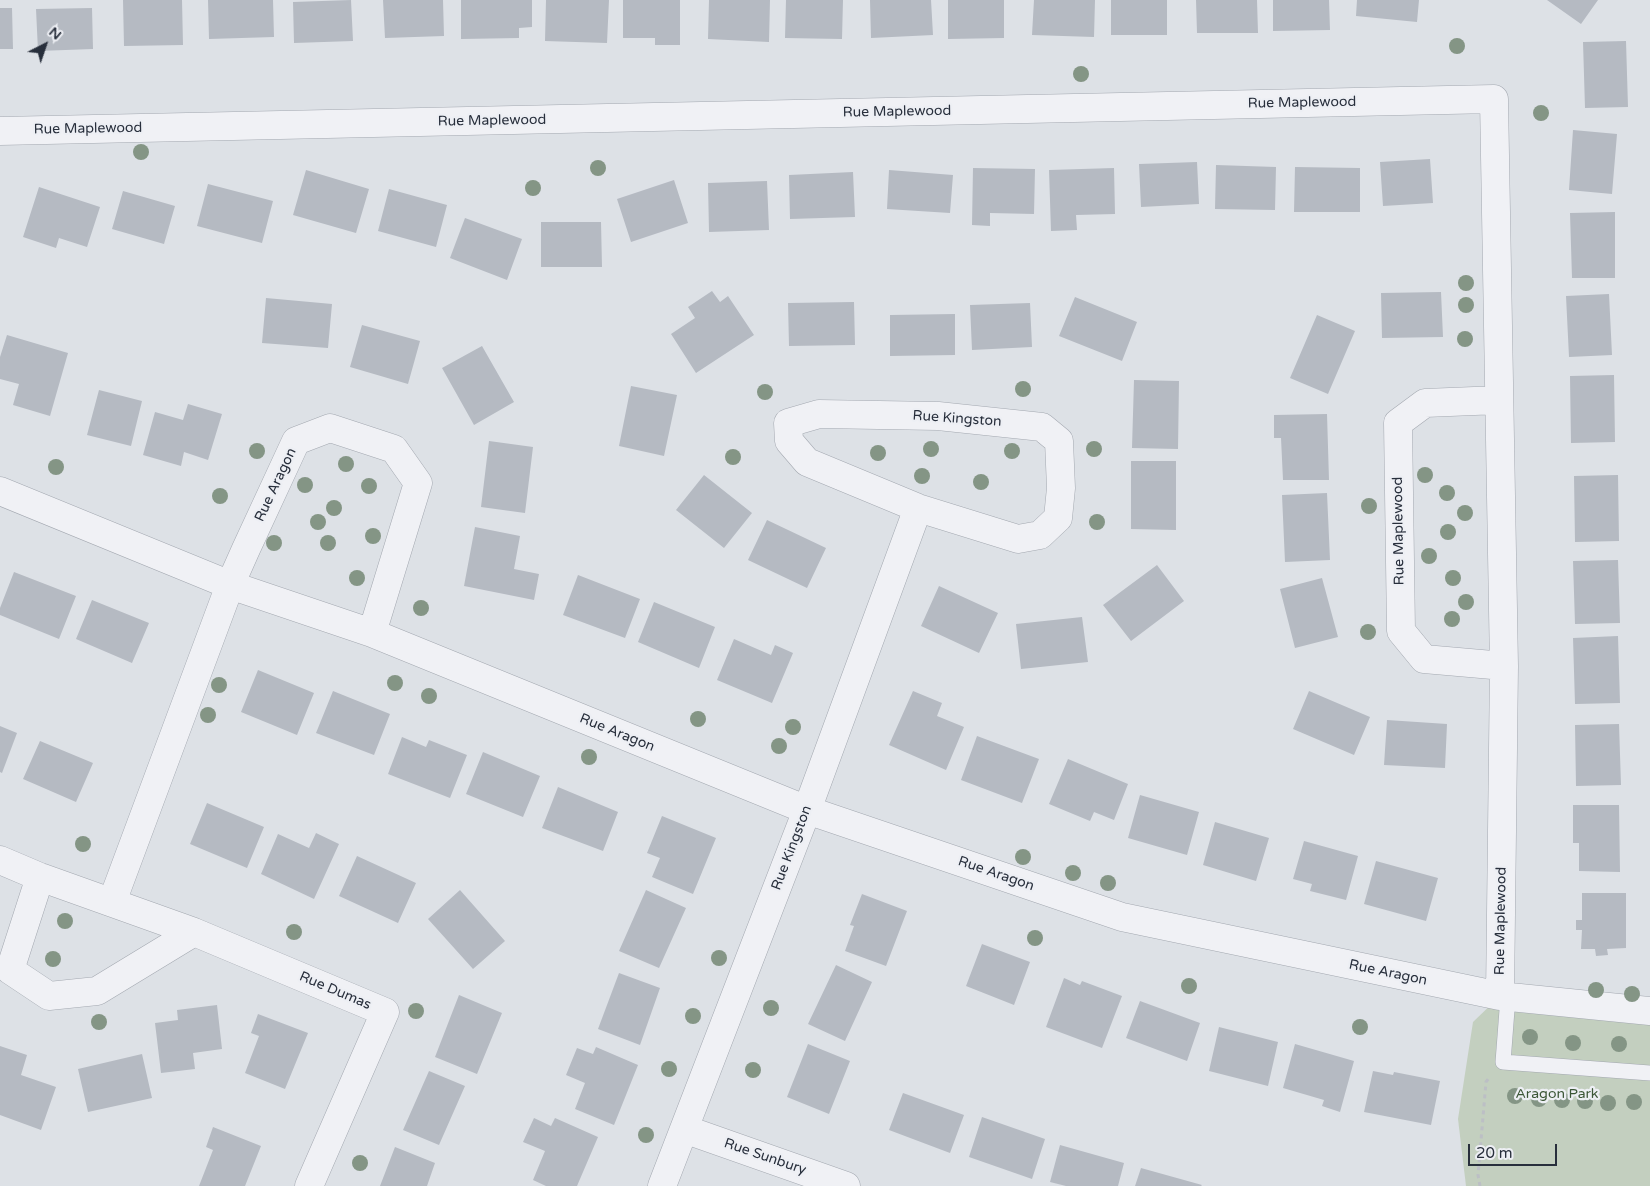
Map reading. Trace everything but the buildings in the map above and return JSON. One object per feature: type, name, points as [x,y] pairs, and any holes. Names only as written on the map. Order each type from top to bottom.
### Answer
[{"type":"street","name":"Rue Maplewood","points":[[0,131],[1494,99],[1504,666],[1504,996]]},
{"type":"street","name":"Rue Maplewood","points":[[1499,400],[1424,403],[1398,423],[1400,622],[1401,631],[1424,659],[1504,666]]},
{"type":"street","name":"Rue Kingston","points":[[819,414],[938,416],[1042,427],[1058,441],[1062,488],[1058,518],[1040,535],[1018,539],[918,508],[807,462],[789,441],[788,423],[819,414]]},
{"type":"street","name":"Rue Aragon","points":[[230,585],[296,441],[330,428],[394,449],[418,483],[372,633]]},
{"type":"street","name":"Rue Aragon","points":[[0,491],[230,585],[372,633],[807,810],[1122,917],[1504,996],[1650,1012]]},
{"type":"street","name":"Rue Kingston","points":[[662,1186],[807,810],[918,508]]},
{"type":"street","points":[[112,902],[230,585]]},
{"type":"street","name":"Rue Dumas","points":[[0,860],[40,877],[194,932],[384,1012],[309,1186]]},
{"type":"street","points":[[40,877],[10,970],[49,996],[97,991],[194,932]]},
{"type":"street","name":"Rue Sunbury","points":[[684,1129],[846,1186]]},
{"type":"lane","points":[[1504,996],[1503,1062],[1650,1073]]},
{"type":"path","points":[[1480,1186],[1478,1175],[1486,1082],[1503,1062]]},
{"type":"green space","name":"Aragon Park","points":[[1500,996],[1650,1011],[1650,1186],[1466,1186],[1458,1119],[1473,1022]]}]
